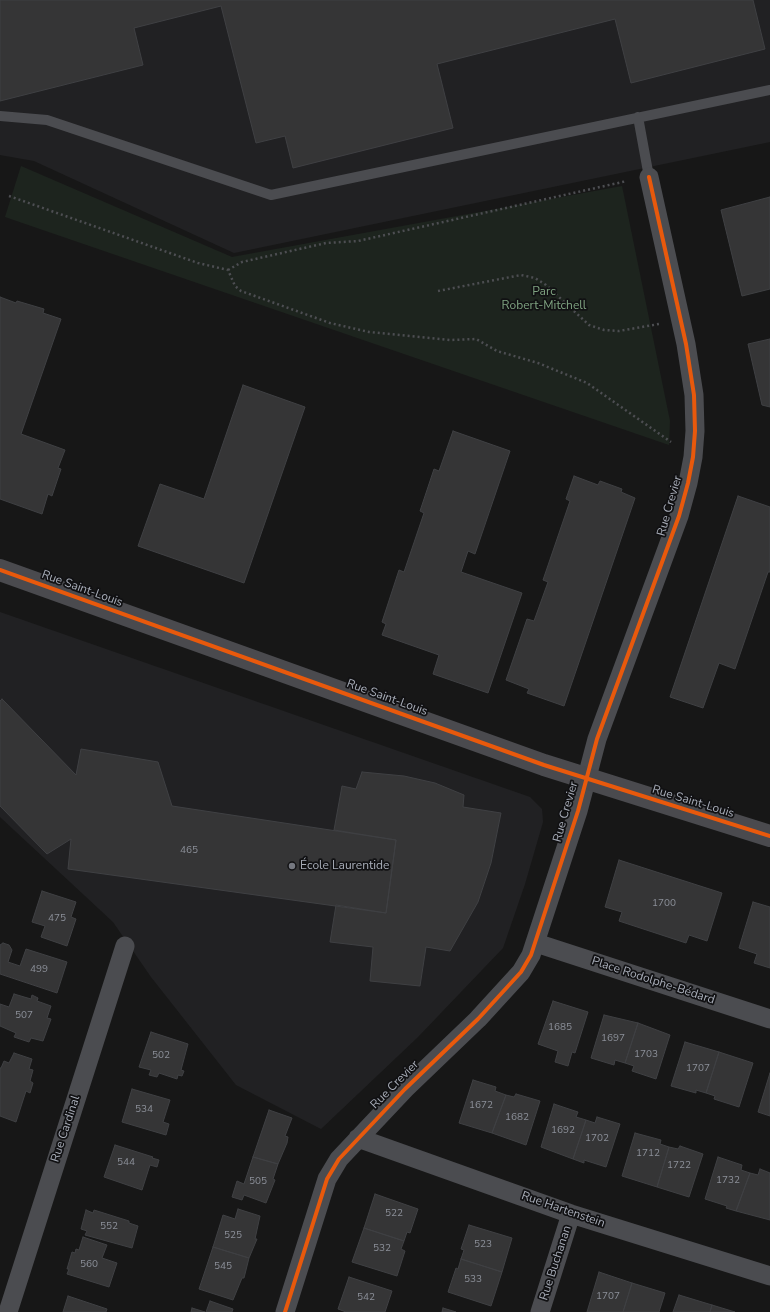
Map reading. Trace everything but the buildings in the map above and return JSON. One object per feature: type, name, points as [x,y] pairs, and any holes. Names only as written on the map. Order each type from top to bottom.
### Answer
[{"type":"street","name":"Rue Crevier","points":[[285,1312],[327,1179],[339,1159],[404,1089],[478,1019],[513,981],[525,965],[536,943],[578,811],[597,739],[679,516],[693,457],[695,416],[691,367],[649,177]]},
{"type":"street","name":"Rue Saint-Louis","points":[[0,570],[586,779],[770,836]]},
{"type":"street","name":"Place Rodolphe-Bédard","points":[[536,943],[770,1019]]},
{"type":"street","name":"Rue Cardinal","points":[[8,1312],[125,946]]},
{"type":"street","name":"Rue Hartenstein","points":[[358,1138],[571,1214],[770,1276]]},
{"type":"street","name":"Rue Buchanan","points":[[540,1312],[571,1214]]},
{"type":"lane","points":[[0,116],[47,120],[271,195],[770,90]]},
{"type":"lane","points":[[638,117],[649,177]]},
{"type":"path","points":[[9,196],[198,263],[228,270],[242,262],[326,243],[358,241],[626,181]]},
{"type":"path","points":[[228,270],[235,286],[241,291],[330,323],[369,332],[444,340],[476,339],[497,351],[558,371],[587,383],[598,389],[671,442]]},
{"type":"path","points":[[438,290],[520,275],[535,278],[546,285],[589,325],[604,330],[619,331],[659,324]]},
{"type":"shaded area","points":[[0,0],[770,0],[770,142],[234,253],[34,161],[0,155]]},
{"type":"shaded area","name":"École Laurentide","points":[[0,612],[530,797],[542,809],[543,822],[525,884],[503,948],[418,1037],[321,1129],[236,1085],[151,977],[113,922],[0,817]]},
{"type":"green space","name":"Parc Robert-Mitchell","points":[[21,166],[232,257],[622,186],[670,421],[669,445],[5,217]]},
{"type":"cycle path","points":[[285,1312],[327,1179],[339,1159],[405,1089],[478,1019],[521,972],[531,955],[578,811],[597,739],[679,516],[693,457],[695,431],[694,395],[686,344],[649,177]]},
{"type":"cycle path","points":[[0,570],[544,765],[770,836]]},
{"type":"place","name":"École Laurentide","points":[[292,866]]}]
